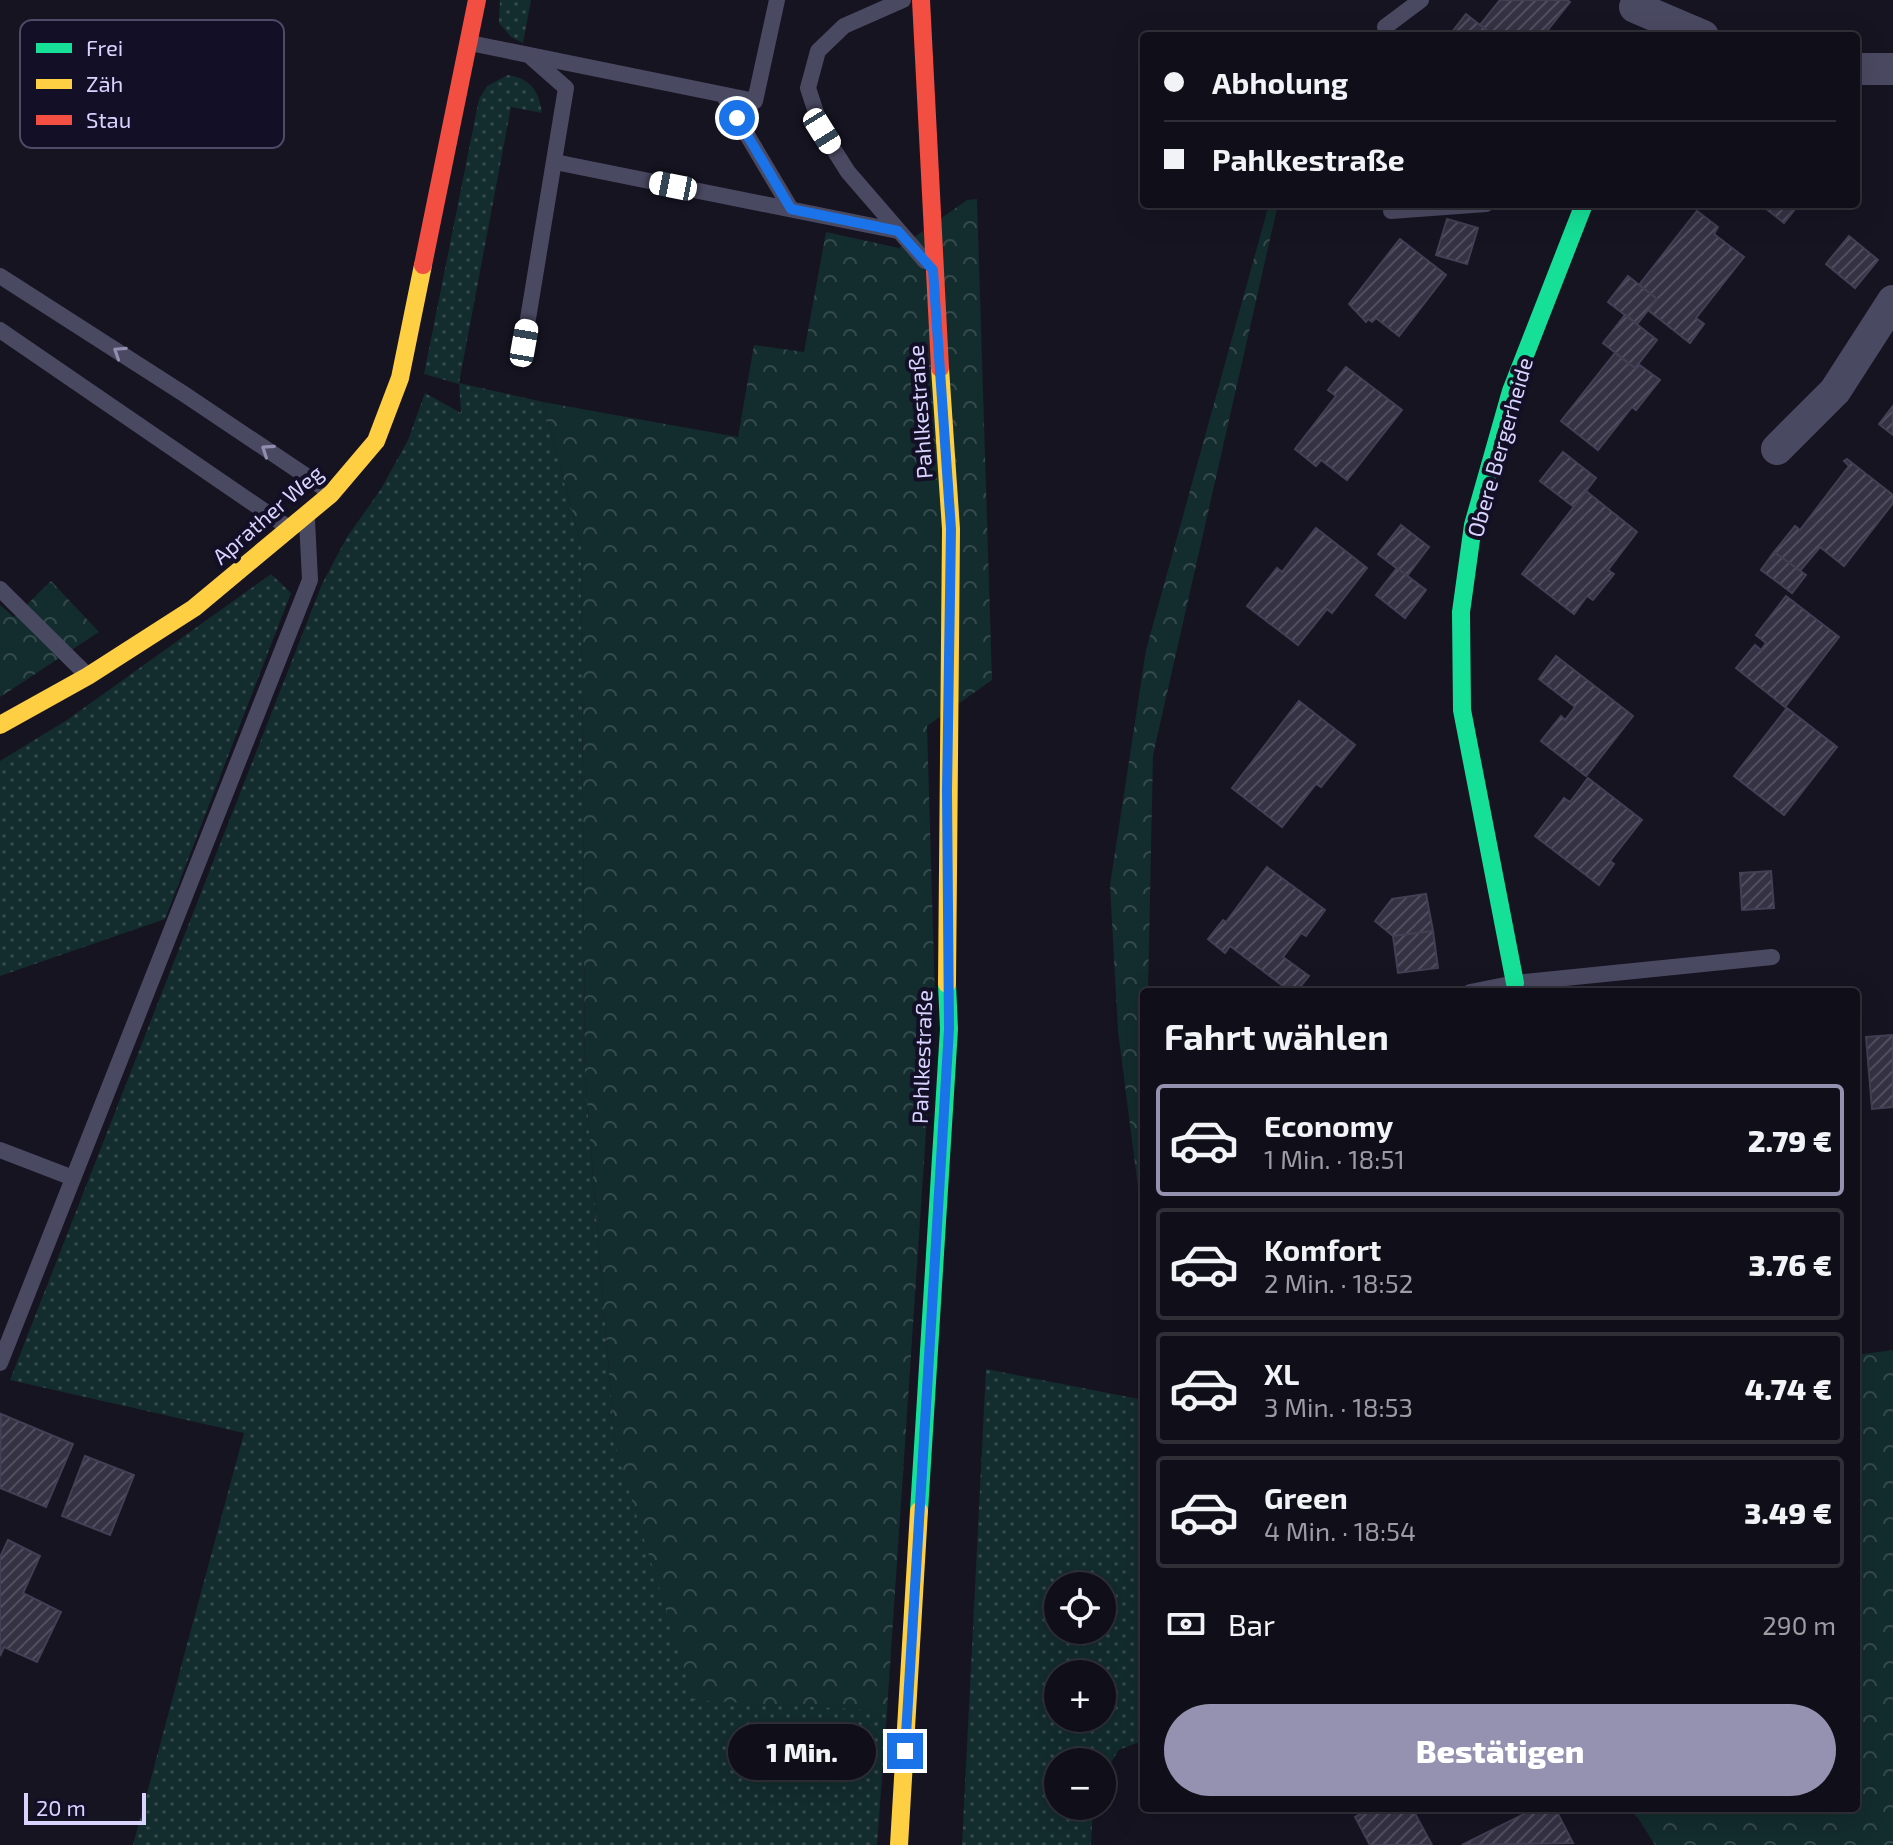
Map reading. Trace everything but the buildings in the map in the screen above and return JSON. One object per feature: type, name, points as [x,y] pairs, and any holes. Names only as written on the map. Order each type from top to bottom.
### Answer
[{"type":"street","name":"Aprather Weg","points":[[0,725],[88,676],[194,608],[331,494],[376,441],[400,378],[477,0]]},
{"type":"street","name":"Pahlkestraße","points":[[899,1845],[949,1029],[946,928],[951,529],[933,270],[921,0]]},
{"type":"street","points":[[1633,14],[1690,32]]},
{"type":"street","points":[[1860,69],[1893,69]]},
{"type":"street","name":"Obere Bergerheide","points":[[1515,983],[1462,710],[1461,612],[1473,525],[1511,391],[1582,208]]},
{"type":"street","points":[[1777,449],[1835,391],[1893,301]]},
{"type":"lane","points":[[468,42],[755,101],[777,0]]},
{"type":"lane","points":[[903,0],[844,26],[818,51],[808,88],[822,131],[842,162],[933,270]]},
{"type":"lane","points":[[1385,27],[1421,0]]},
{"type":"lane","points":[[524,343],[566,88],[531,57]]},
{"type":"lane","points":[[724,96],[791,209]]},
{"type":"lane","points":[[555,162],[898,231]]},
{"type":"lane","points":[[1391,211],[1432,208]]},
{"type":"lane","points":[[0,276],[184,394],[331,494]]},
{"type":"lane","points":[[3,339],[290,529]]},
{"type":"lane","points":[[0,1363],[310,580],[307,516]]},
{"type":"lane","points":[[0,589],[88,676]]},
{"type":"lane","points":[[1490,988],[1772,957]]},
{"type":"lane","points":[[0,1150],[73,1178]]},
{"type":"green space","points":[[500,0],[531,0],[523,43],[511,37],[499,23]]},
{"type":"green space","points":[[508,75],[532,87],[539,98],[542,113],[511,107],[459,383],[543,402],[581,545],[585,1077],[615,1446],[887,1711],[877,1845],[133,1845],[244,1433],[10,1380],[322,584],[347,537],[381,489],[408,440],[425,393],[461,413],[459,384],[424,374],[479,99],[487,86]]},
{"type":"green space","points":[[977,199],[992,680],[927,726],[935,998],[887,1711],[694,1700],[615,1446],[585,1077],[581,545],[543,402],[738,437],[754,345],[804,352],[826,232],[899,248],[967,200]]},
{"type":"green space","points":[[1268,208],[1277,208],[1153,755],[1148,988],[1140,988],[1140,1203],[1118,1031],[1110,885],[1146,650]]},
{"type":"green space","points":[[271,574],[291,593],[165,919],[0,976],[0,761],[67,720]]},
{"type":"green space","points":[[51,581],[99,632],[0,697],[0,605],[14,617]]},
{"type":"green space","points":[[1893,1350],[1893,1845],[1655,1845],[1631,1812],[1860,1812],[1860,1354]]},
{"type":"green space","points":[[986,1369],[1140,1399],[1140,1742],[1119,1750],[1116,1755],[1116,1748],[1044,1748],[1044,1820],[1092,1820],[1091,1845],[962,1845]]},
{"type":"traffic: fast","points":[[1515,983],[1462,710],[1461,612],[1473,525],[1511,391],[1582,208]]},
{"type":"traffic: fast","points":[[919,1511],[949,1029],[947,984]]},
{"type":"traffic: slow","points":[[0,725],[88,676],[194,608],[331,494],[376,441],[400,378],[423,265]]},
{"type":"traffic: slow","points":[[940,368],[951,529],[947,984]]},
{"type":"traffic: slow","points":[[899,1845],[919,1511]]},
{"type":"traffic: jam","points":[[423,265],[477,0]]},
{"type":"traffic: jam","points":[[921,0],[940,368]]},
{"type":"route","points":[[737,118],[791,209],[898,231],[933,270],[951,529],[946,943],[949,1029],[905,1751]]}]
